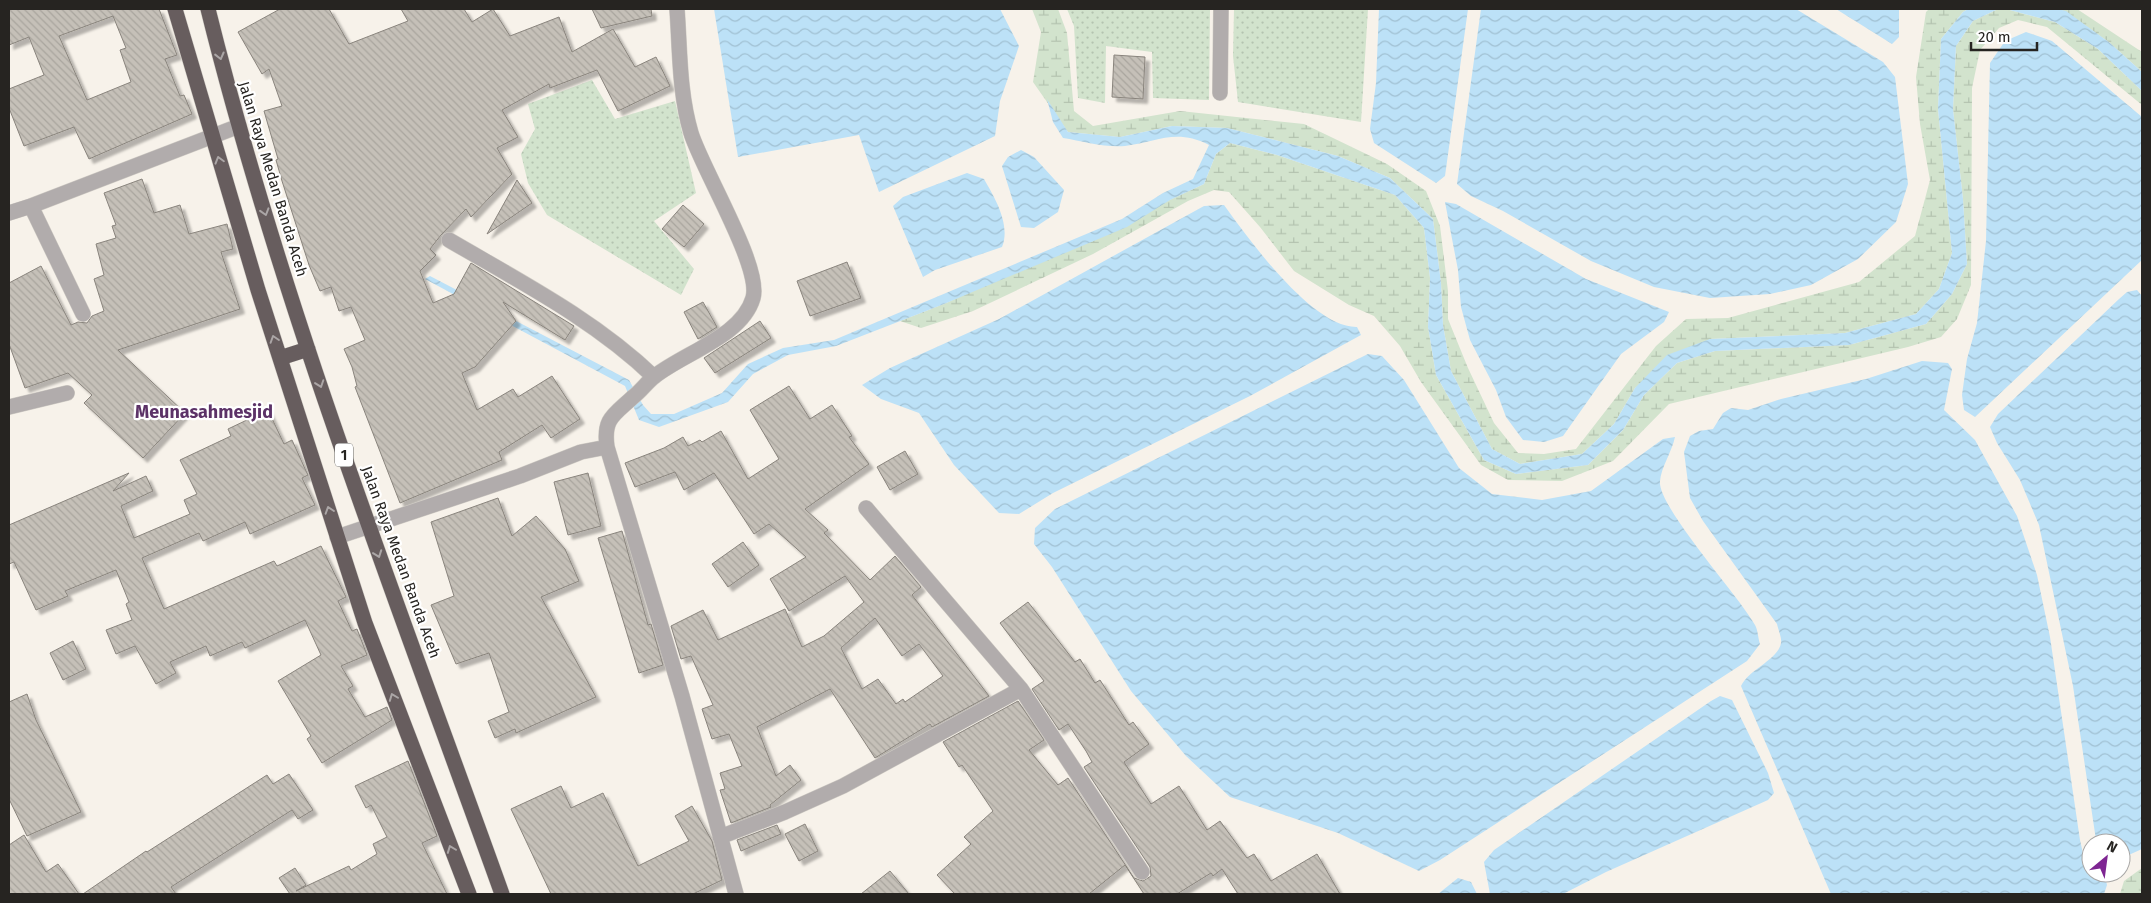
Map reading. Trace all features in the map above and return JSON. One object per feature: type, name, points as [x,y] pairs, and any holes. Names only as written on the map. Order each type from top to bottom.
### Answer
[{"type":"highway","name":"1","points":[[175,9],[280,358],[365,622],[469,894]]},
{"type":"highway","name":"Jalan Raya Medan Banda Aceh","points":[[208,9],[239,126],[285,280],[367,525],[502,894]]},
{"type":"highway","points":[[280,358],[308,349]]},
{"type":"street","points":[[677,9],[685,104],[691,133],[747,259],[754,296],[746,316],[732,330],[695,350],[654,377],[611,417],[605,432],[607,447],[682,696],[736,894]]},
{"type":"street","points":[[1220,93],[1221,9]]},
{"type":"street","points":[[9,213],[239,126]]},
{"type":"street","points":[[31,206],[83,314]]},
{"type":"street","points":[[449,240],[529,287],[607,337],[633,357],[654,377]]},
{"type":"street","points":[[9,407],[67,393]]},
{"type":"street","points":[[338,537],[367,525],[520,476],[581,452],[607,447]]},
{"type":"street","points":[[866,508],[1020,690],[1142,872]]},
{"type":"street","points":[[720,837],[785,812],[843,786],[1020,690]]},
{"type":"green space","points":[[1032,9],[1058,9],[1067,33],[1074,111],[1093,126],[1180,111],[1304,124],[1387,164],[1426,191],[1440,226],[1448,291],[1448,319],[1468,368],[1494,423],[1518,453],[1544,454],[1576,449],[1656,346],[1686,319],[1728,318],[1859,282],[1915,236],[1930,180],[1920,124],[1916,77],[1926,12],[1929,9],[1968,9],[1963,12],[1941,39],[1938,109],[1952,253],[1939,289],[1916,314],[1845,333],[1710,339],[1635,388],[1614,424],[1582,454],[1520,464],[1492,449],[1451,371],[1443,325],[1441,283],[1433,219],[1390,178],[1338,156],[1227,128],[1172,126],[1120,137],[1068,132],[1033,82],[1041,32]]},
{"type":"green space","points":[[1067,9],[1210,9],[1209,100],[1153,98],[1152,52],[1106,46],[1105,103],[1078,98],[1074,26]]},
{"type":"green space","points":[[1234,9],[1368,9],[1361,122],[1238,102],[1233,56]]},
{"type":"green space","points":[[1998,9],[2006,9],[2055,22],[2098,49],[2142,91],[2142,105],[2047,27],[2018,20],[1999,28],[1980,50],[1972,88],[1971,285],[1957,319],[1941,337],[1908,347],[1669,404],[1613,461],[1562,481],[1508,480],[1481,465],[1421,382],[1400,346],[1374,316],[1349,305],[1294,271],[1260,227],[1229,192],[1214,190],[1188,201],[1093,254],[973,311],[921,328],[900,321],[944,304],[1204,184],[1216,154],[1230,143],[1277,155],[1395,195],[1424,228],[1430,278],[1428,327],[1436,375],[1484,460],[1516,474],[1588,465],[1623,430],[1644,395],[1677,363],[1715,351],[1849,345],[1926,324],[1952,294],[1967,264],[1963,199],[1953,109],[1956,46],[1973,21]]},
{"type":"green space","points":[[2058,9],[2077,9],[2142,52],[2142,72],[2110,43],[2066,12]]},
{"type":"green space","points":[[592,80],[615,119],[675,101],[696,193],[654,221],[694,269],[681,295],[547,215],[528,183],[521,154],[535,129],[528,104]]},
{"type":"green space","points":[[2142,868],[2142,894],[2120,894],[2123,883],[2131,883],[2131,876]]},
{"type":"water","points":[[714,9],[1000,9],[1019,46],[1000,101],[995,136],[879,192],[859,135],[738,157]]},
{"type":"water","points":[[1379,9],[1468,9],[1445,176],[1436,183],[1374,143],[1370,129],[1376,83]]},
{"type":"water","points":[[1481,9],[1796,9],[1883,62],[1895,77],[1908,184],[1896,222],[1858,259],[1811,285],[1770,294],[1710,298],[1654,287],[1591,261],[1503,211],[1471,196],[1457,184]]},
{"type":"water","points":[[1836,9],[1899,9],[1899,37],[1892,44]]},
{"type":"water","points":[[1968,9],[1998,9],[1973,21],[1956,46],[1953,109],[1963,199],[1967,264],[1952,294],[1926,324],[1849,345],[1715,351],[1677,363],[1644,395],[1623,430],[1588,465],[1516,474],[1484,460],[1436,375],[1428,327],[1430,278],[1424,228],[1395,195],[1277,155],[1230,143],[1216,154],[1204,184],[1170,200],[1127,227],[944,304],[836,346],[788,355],[753,374],[728,402],[659,427],[639,420],[625,386],[425,279],[430,276],[629,380],[643,405],[651,414],[674,414],[722,393],[748,364],[783,348],[834,340],[1122,219],[1163,193],[1193,179],[1209,145],[1186,137],[1167,138],[1125,146],[1102,145],[1063,138],[1053,122],[1047,99],[1068,132],[1120,137],[1172,126],[1227,128],[1338,156],[1390,178],[1433,219],[1441,283],[1443,325],[1451,371],[1492,449],[1520,464],[1582,454],[1614,424],[1635,388],[1667,355],[1710,339],[1845,333],[1916,314],[1939,289],[1952,253],[1938,109],[1941,39],[1963,12]]},
{"type":"water","points":[[2006,9],[2058,9],[2066,11],[2110,43],[2142,72],[2142,91],[2098,49],[2055,22]]},
{"type":"water","points":[[2026,32],[2052,41],[2142,117],[2142,260],[1975,417],[1964,410],[1962,395],[1967,359],[1977,323],[1986,241],[1990,63],[2005,41]]},
{"type":"water","points":[[1021,150],[1034,157],[1064,190],[1058,212],[1034,228],[1021,227],[1002,166],[1008,157]]},
{"type":"water","points":[[967,173],[984,179],[997,203],[1005,230],[1002,247],[935,270],[923,277],[893,206],[903,197]]},
{"type":"water","points":[[1445,202],[1456,204],[1586,279],[1669,312],[1664,322],[1621,354],[1563,436],[1544,442],[1523,440],[1506,417],[1496,390],[1470,340],[1461,307],[1458,270]]},
{"type":"water","points":[[1224,205],[1265,258],[1301,298],[1321,313],[1339,323],[1357,327],[1361,335],[1250,396],[1053,493],[1019,514],[999,513],[954,465],[919,413],[881,399],[862,385],[890,368],[999,319],[1204,206]]},
{"type":"water","points":[[2137,290],[2142,296],[2142,849],[2131,854],[2131,833],[2095,833],[2073,686],[2039,525],[2020,480],[1997,443],[1990,427],[1998,414],[2127,292]]},
{"type":"water","points":[[1368,354],[1382,356],[1404,380],[1459,468],[1492,494],[1542,500],[1591,491],[1663,439],[1675,437],[1661,476],[1660,481],[1663,493],[1671,510],[1755,625],[1760,644],[1747,661],[1440,860],[1419,871],[1338,833],[1230,797],[1186,756],[1131,691],[1052,567],[1034,544],[1035,528],[1055,509]]},
{"type":"water","points":[[1922,361],[1948,363],[1952,369],[1944,410],[1975,440],[2017,516],[2037,575],[2050,637],[2081,844],[2081,883],[2106,883],[2104,894],[1831,894],[1741,686],[1750,674],[1769,660],[1779,649],[1781,643],[1777,624],[1703,521],[1690,498],[1684,452],[1690,436],[1699,431],[1713,429],[1723,413],[1731,408],[1748,410],[1781,399],[1866,379]]},
{"type":"water","points":[[1720,696],[1732,700],[1768,773],[1774,793],[1768,800],[1606,872],[1563,894],[1490,894],[1484,862],[1494,850]]},
{"type":"water","points":[[1458,878],[1471,882],[1477,894],[1438,894]]},
{"type":"building","points":[[9,9],[159,9],[177,55],[165,59],[180,96],[184,95],[192,114],[89,159],[74,127],[24,146],[9,108],[9,89],[44,75],[29,37],[9,45]],"holes":[[[113,16],[126,48],[120,50],[131,82],[87,100],[59,36]]]},
{"type":"building","points":[[280,9],[329,9],[349,44],[408,21],[401,9],[464,9],[472,22],[493,9],[510,36],[559,17],[572,52],[613,29],[635,67],[656,57],[670,86],[618,111],[597,70],[550,88],[549,84],[502,110],[518,137],[497,148],[512,174],[471,217],[466,209],[441,235],[430,249],[436,255],[420,271],[433,303],[454,294],[471,263],[574,326],[565,340],[503,302],[516,321],[475,367],[462,373],[477,410],[513,389],[518,397],[552,376],[580,419],[551,438],[542,425],[499,452],[502,460],[400,503],[355,387],[357,386],[352,367],[344,349],[365,340],[351,307],[339,311],[331,287],[320,291],[309,265],[282,181],[276,160],[278,159],[264,111],[282,106],[269,69],[262,74],[238,32]]},
{"type":"building","points":[[592,9],[651,9],[652,16],[601,28]]},
{"type":"building","points":[[1114,55],[1145,57],[1143,99],[1112,97]]},
{"type":"building","points":[[142,179],[154,213],[180,205],[189,234],[227,224],[233,249],[221,252],[240,309],[118,350],[185,413],[143,458],[84,403],[92,395],[68,373],[25,388],[9,344],[9,283],[41,266],[71,325],[78,322],[87,323],[92,316],[104,311],[94,279],[104,275],[96,244],[116,238],[112,226],[116,225],[104,193]]},
{"type":"building","points":[[517,180],[532,203],[487,234]]},
{"type":"building","points":[[683,205],[704,224],[684,247],[662,229]]},
{"type":"building","points":[[847,262],[861,298],[810,316],[797,281]]},
{"type":"building","points":[[703,302],[717,327],[698,339],[684,312]]},
{"type":"building","points":[[760,321],[771,338],[715,373],[704,358]]},
{"type":"building","points":[[789,386],[810,419],[832,405],[852,436],[849,437],[869,464],[805,509],[828,530],[824,533],[870,580],[895,556],[921,587],[912,595],[989,696],[932,727],[930,724],[875,758],[830,689],[757,727],[776,776],[790,765],[801,780],[770,805],[771,807],[731,823],[720,790],[725,789],[720,773],[742,766],[729,734],[712,739],[702,709],[713,705],[691,656],[681,659],[671,626],[703,610],[718,640],[785,609],[802,647],[824,636],[864,602],[845,576],[789,611],[770,579],[806,557],[769,524],[754,534],[714,473],[684,490],[675,472],[635,487],[625,463],[664,448],[683,437],[688,446],[700,440],[702,442],[721,431],[748,479],[779,459],[750,410]],"holes":[[[875,618],[902,656],[919,644],[943,676],[905,702],[903,699],[896,704],[878,679],[862,689],[841,648]]]},
{"type":"building","points":[[268,410],[284,444],[292,440],[308,475],[302,478],[315,505],[250,534],[245,522],[203,541],[199,533],[142,558],[164,609],[274,561],[277,566],[321,546],[346,597],[338,601],[352,631],[357,629],[367,655],[341,666],[353,686],[348,689],[365,717],[387,707],[392,720],[322,763],[307,739],[311,736],[278,681],[321,655],[305,620],[245,648],[242,642],[210,656],[206,646],[170,662],[176,673],[156,684],[135,646],[116,654],[106,630],[132,620],[126,604],[129,602],[116,570],[65,591],[68,596],[36,610],[14,562],[9,564],[9,525],[129,473],[113,491],[146,476],[153,491],[121,506],[134,538],[190,514],[184,500],[197,494],[180,460],[231,436],[228,429]]},
{"type":"building","points":[[905,451],[918,474],[890,490],[877,467]]},
{"type":"building","points":[[588,473],[601,526],[568,535],[554,482]]},
{"type":"building","points":[[498,498],[512,536],[536,516],[565,549],[579,581],[541,597],[596,697],[516,733],[515,729],[495,738],[488,721],[509,712],[489,653],[456,664],[431,605],[454,596],[431,522]]},
{"type":"building","points":[[622,531],[648,625],[651,624],[663,665],[639,673],[598,538]]},
{"type":"building","points":[[743,542],[759,565],[728,587],[712,564]]},
{"type":"building","points":[[1028,602],[1075,662],[1080,659],[1095,683],[1100,680],[1129,725],[1133,722],[1149,744],[1124,762],[1151,804],[1179,786],[1207,830],[1220,821],[1247,858],[1254,854],[1271,881],[1317,854],[1340,894],[1238,894],[1222,869],[1213,876],[1211,873],[1177,894],[1144,894],[1125,865],[1089,894],[955,894],[937,875],[971,844],[964,837],[993,811],[962,765],[959,767],[943,742],[1018,701],[1044,740],[1029,750],[1058,785],[1068,778],[1134,878],[1143,881],[1151,876],[1150,867],[1084,767],[1092,762],[1086,751],[1068,724],[1059,730],[1032,689],[1044,681],[1000,623]]},
{"type":"building","points":[[73,641],[86,669],[63,680],[50,653]]},
{"type":"building","points":[[27,694],[36,720],[81,812],[27,836],[9,799],[9,702]]},
{"type":"building","points":[[408,761],[437,836],[422,843],[447,894],[290,894],[279,878],[295,868],[306,885],[296,891],[349,866],[351,870],[377,854],[373,844],[387,837],[371,805],[366,808],[355,786]]},
{"type":"building","points":[[289,774],[313,810],[298,819],[292,810],[171,887],[176,894],[83,894],[146,851],[267,775],[273,784]]},
{"type":"building","points":[[561,786],[571,808],[603,793],[638,866],[689,841],[675,816],[692,806],[712,841],[722,880],[693,894],[551,894],[511,809]]},
{"type":"building","points":[[805,824],[818,851],[799,861],[785,834]]},
{"type":"building","points":[[777,825],[781,834],[741,851],[737,840]]},
{"type":"building","points":[[24,835],[46,872],[58,864],[79,894],[9,894],[9,845]]},
{"type":"building","points":[[890,871],[909,894],[861,894]]},
{"type":"district","name":"Meunasahmesjid","points":[[204,412]]}]
